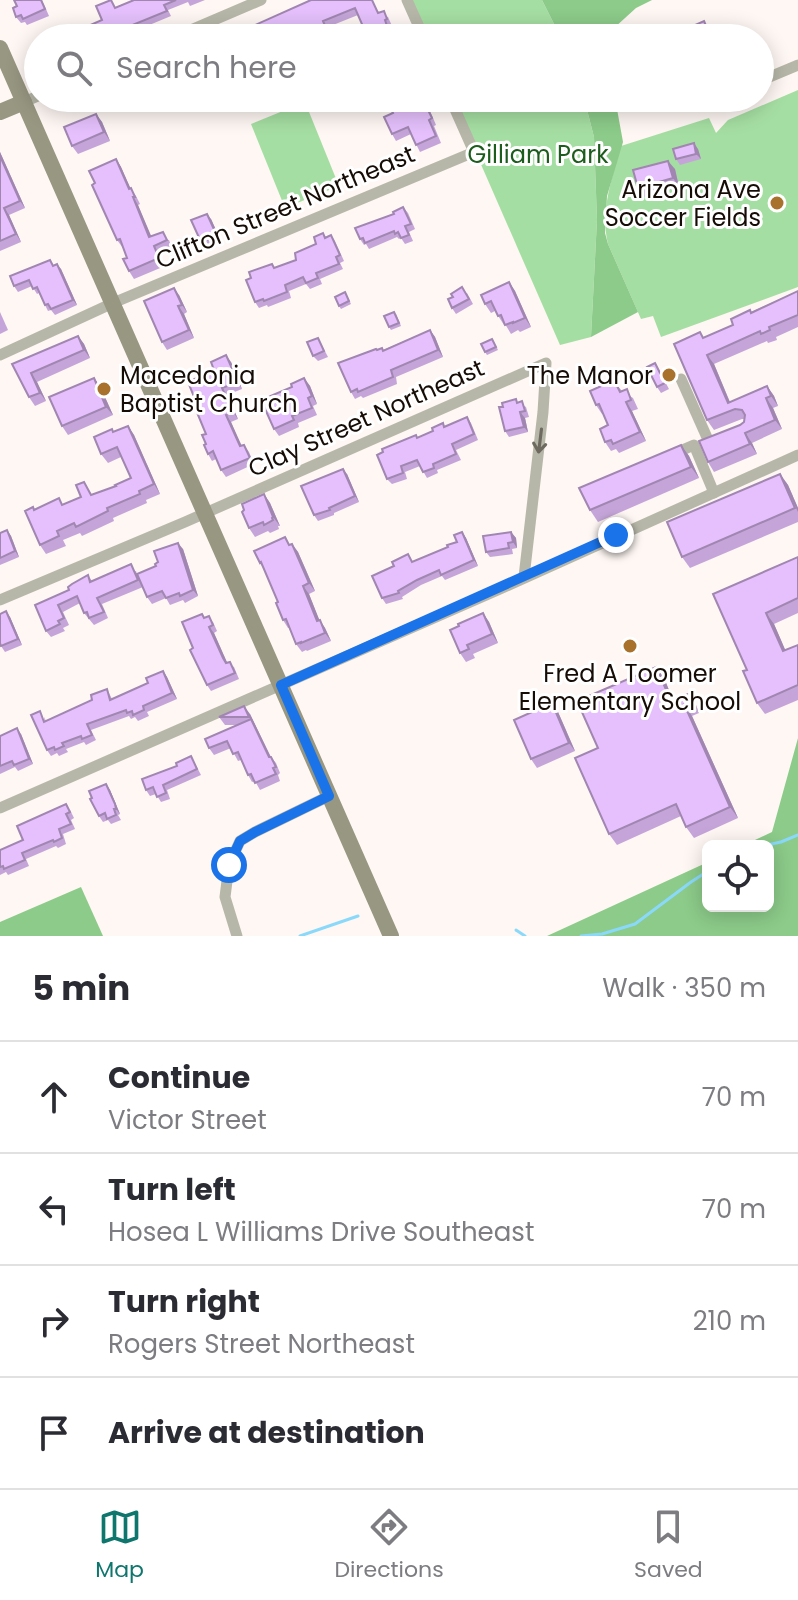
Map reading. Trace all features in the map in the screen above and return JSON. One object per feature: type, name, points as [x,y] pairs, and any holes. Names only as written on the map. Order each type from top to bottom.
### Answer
[{"type":"street","points":[[205,24],[261,0]]},
{"type":"street","points":[[407,0],[418,24]]},
{"type":"street","points":[[0,48],[24,87]]},
{"type":"street","points":[[774,75],[798,65]]},
{"type":"street","points":[[0,112],[24,102]]},
{"type":"street","points":[[36,112],[113,303],[391,936]]},
{"type":"street","name":"Clifton Street Northeast","points":[[0,355],[113,303],[474,152],[456,112]]},
{"type":"street","name":"Clay Street Northeast","points":[[0,600],[546,363],[524,577]]},
{"type":"street","points":[[666,457],[714,439],[681,379]]},
{"type":"street","points":[[695,447],[714,493]]},
{"type":"street","points":[[0,808],[798,455]]},
{"type":"street","points":[[237,936],[225,897],[229,865],[240,841],[329,796]]},
{"type":"green space","points":[[409,0],[542,0],[554,24],[420,24]]},
{"type":"green space","points":[[542,0],[652,0],[636,8],[618,24],[554,24]]},
{"type":"green space","points":[[798,90],[798,287],[661,337],[653,316],[641,319],[608,244],[606,207],[621,146],[709,118],[716,133],[728,120],[747,112],[774,112],[774,100]]},
{"type":"green space","points":[[280,112],[309,112],[339,186],[285,208],[251,124]]},
{"type":"green space","name":"Gilliam Park","points":[[458,112],[588,112],[594,137],[597,220],[591,337],[560,345]]},
{"type":"green space","points":[[588,112],[618,112],[623,142],[607,196],[605,233],[638,312],[591,337],[597,220],[594,137]]},
{"type":"green space","points":[[798,738],[798,936],[547,936],[702,865],[702,912],[774,912],[774,840],[755,840],[772,832]]},
{"type":"green space","points":[[81,887],[103,936],[0,936],[0,922]]},
{"type":"building","points":[[14,0],[41,0],[45,9],[23,19],[21,15],[16,17]]},
{"type":"building","points":[[111,0],[115,8],[134,0],[176,0],[164,5],[167,11],[135,24],[93,24],[102,20],[96,6]]},
{"type":"building","points":[[311,0],[372,0],[378,13],[384,11],[387,19],[386,24],[362,24],[355,8],[323,21],[324,24],[257,24]]},
{"type":"building","points":[[429,112],[436,136],[416,145],[408,127],[392,134],[384,117],[393,113]]},
{"type":"building","points":[[96,114],[104,132],[72,146],[64,127]]},
{"type":"building","points":[[694,143],[696,154],[676,159],[673,149]]},
{"type":"building","points":[[0,156],[20,201],[4,208],[16,234],[0,241]]},
{"type":"building","points":[[116,159],[135,197],[149,237],[163,232],[167,240],[154,246],[159,258],[129,271],[123,259],[127,258],[120,239],[117,240],[92,185],[95,183],[89,171]]},
{"type":"building","points":[[668,161],[673,178],[638,188],[633,170]]},
{"type":"building","points":[[403,207],[411,224],[405,226],[409,235],[401,238],[394,231],[365,243],[363,238],[360,239],[355,228],[394,214]]},
{"type":"building","points":[[207,214],[217,236],[201,242],[191,220]]},
{"type":"building","points":[[323,233],[325,238],[331,235],[340,255],[336,257],[339,264],[316,273],[318,278],[306,283],[303,277],[285,285],[287,292],[255,302],[246,280],[251,278],[249,272],[296,260],[295,253],[316,244],[314,237]]},
{"type":"building","points":[[50,260],[53,266],[57,264],[73,300],[51,309],[29,280],[14,286],[10,276]]},
{"type":"building","points":[[509,282],[525,318],[505,325],[491,301],[485,304],[481,295]]},
{"type":"building","points":[[462,287],[469,299],[452,308],[448,299]]},
{"type":"building","points":[[174,288],[189,330],[162,342],[144,301]]},
{"type":"building","points":[[798,291],[798,315],[769,327],[770,330],[761,334],[760,331],[707,355],[728,403],[767,386],[771,396],[766,398],[775,420],[745,433],[750,444],[708,462],[699,441],[740,425],[745,415],[742,410],[735,409],[707,420],[674,344],[700,332],[703,338],[733,325],[731,319]]},
{"type":"building","points":[[345,292],[349,301],[339,306],[335,297]]},
{"type":"building","points":[[394,312],[399,323],[389,327],[384,316]]},
{"type":"building","points":[[430,330],[438,350],[391,370],[393,377],[351,392],[338,363],[376,349],[382,348],[383,351]]},
{"type":"building","points":[[78,336],[84,350],[31,373],[40,393],[29,397],[12,364]]},
{"type":"building","points":[[318,338],[324,351],[313,356],[307,342]]},
{"type":"building","points":[[492,339],[496,347],[485,352],[481,344]]},
{"type":"building","points":[[226,355],[238,382],[222,388],[233,412],[226,415],[240,446],[244,445],[250,458],[221,470],[213,451],[208,454],[204,445],[202,435],[206,434],[188,382],[214,370],[211,362]]},
{"type":"building","points":[[655,363],[665,383],[657,387],[647,367]]},
{"type":"building","points":[[94,378],[106,407],[62,426],[49,397]]},
{"type":"building","points":[[304,378],[312,396],[308,398],[312,408],[292,416],[294,420],[274,429],[261,400],[292,387],[291,384]]},
{"type":"building","points":[[608,383],[610,386],[616,384],[620,392],[627,389],[631,400],[626,402],[640,432],[613,444],[611,440],[605,442],[600,429],[608,425],[590,391]]},
{"type":"building","points":[[516,399],[517,403],[522,401],[525,411],[520,412],[524,427],[505,431],[499,407]]},
{"type":"building","points":[[467,417],[474,434],[452,444],[456,454],[423,472],[417,460],[401,466],[403,473],[387,479],[377,455],[383,452],[382,449],[416,435],[417,438],[443,423],[444,427]]},
{"type":"building","points":[[128,426],[154,484],[76,527],[74,523],[57,531],[59,536],[40,545],[25,511],[59,498],[62,505],[81,497],[76,485],[84,482],[91,495],[131,478],[117,447],[101,454],[94,437]]},
{"type":"building","points":[[681,445],[691,467],[590,510],[579,488]]},
{"type":"building","points":[[343,469],[355,496],[314,515],[301,486]]},
{"type":"building","points":[[780,474],[795,508],[682,557],[667,522]]},
{"type":"building","points":[[264,494],[273,520],[249,528],[242,504]]},
{"type":"building","points":[[7,530],[15,551],[0,558],[0,533]]},
{"type":"building","points":[[462,532],[474,560],[441,575],[439,570],[399,593],[382,598],[372,576],[394,566],[392,562],[408,554],[412,562],[448,547],[457,542],[454,535]]},
{"type":"building","points":[[511,532],[513,542],[508,543],[509,548],[486,552],[483,536]]},
{"type":"building","points":[[285,537],[289,545],[292,544],[309,583],[303,586],[325,633],[296,644],[254,551]]},
{"type":"building","points":[[178,543],[193,590],[180,596],[179,593],[166,598],[162,591],[147,597],[137,574],[156,566],[158,562],[154,551]]},
{"type":"building","points":[[798,557],[798,598],[766,613],[783,651],[798,645],[798,685],[757,703],[743,671],[747,670],[713,594]]},
{"type":"building","points":[[131,564],[138,580],[97,598],[104,612],[89,618],[77,596],[58,605],[64,618],[58,621],[60,624],[46,631],[35,605],[69,590],[68,587],[88,575],[90,582]]},
{"type":"building","points":[[6,611],[18,639],[1,646],[0,614]]},
{"type":"building","points":[[483,613],[492,634],[467,645],[469,649],[460,653],[450,630]]},
{"type":"building","points":[[202,614],[204,618],[209,616],[213,625],[209,627],[223,658],[226,663],[230,662],[235,673],[207,685],[190,650],[193,648],[182,622]]},
{"type":"building","points":[[656,667],[671,701],[688,694],[691,702],[684,704],[730,807],[686,827],[676,804],[609,834],[575,758],[598,748],[577,701]]},
{"type":"building","points":[[163,671],[172,693],[143,706],[144,710],[133,715],[132,711],[127,713],[126,710],[87,724],[92,735],[62,743],[64,746],[55,750],[54,747],[47,750],[31,715],[40,711],[44,722],[92,700],[91,695],[107,689],[110,700],[148,683],[146,678]]},
{"type":"building","points":[[552,703],[569,743],[531,759],[514,720]]},
{"type":"building","points":[[244,706],[249,717],[219,717]]},
{"type":"building","points":[[251,719],[276,767],[273,768],[276,774],[255,783],[238,752],[233,754],[227,741],[209,748],[205,739]]},
{"type":"building","points":[[17,728],[29,759],[0,766],[0,736]]},
{"type":"building","points":[[191,756],[197,769],[163,785],[166,793],[157,797],[153,787],[146,790],[142,779],[177,766],[176,763]]},
{"type":"building","points":[[106,784],[116,809],[116,815],[107,819],[105,813],[99,816],[89,791]]},
{"type":"building","points":[[66,804],[70,812],[66,814],[71,824],[59,829],[62,838],[22,853],[25,860],[4,869],[0,867],[0,850],[23,840],[17,826]]},
{"type":"waterway","points":[[774,843],[798,835]]},
{"type":"waterway","points":[[581,936],[602,934],[635,924],[702,875]]},
{"type":"waterway","points":[[300,936],[358,916]]},
{"type":"waterway","points":[[516,930],[525,936]]},
{"type":"place","name":"Arizona Ave Soccer Fields","points":[[777,203]]},
{"type":"place","name":"The Manor","points":[[669,375]]},
{"type":"place","name":"Macedonia Baptist Church","points":[[104,389]]},
{"type":"place","name":"Fred A Toomer Elementary School","points":[[630,646]]},
{"type":"route","points":[[229,865],[240,841],[329,796],[281,685],[616,535]]}]
